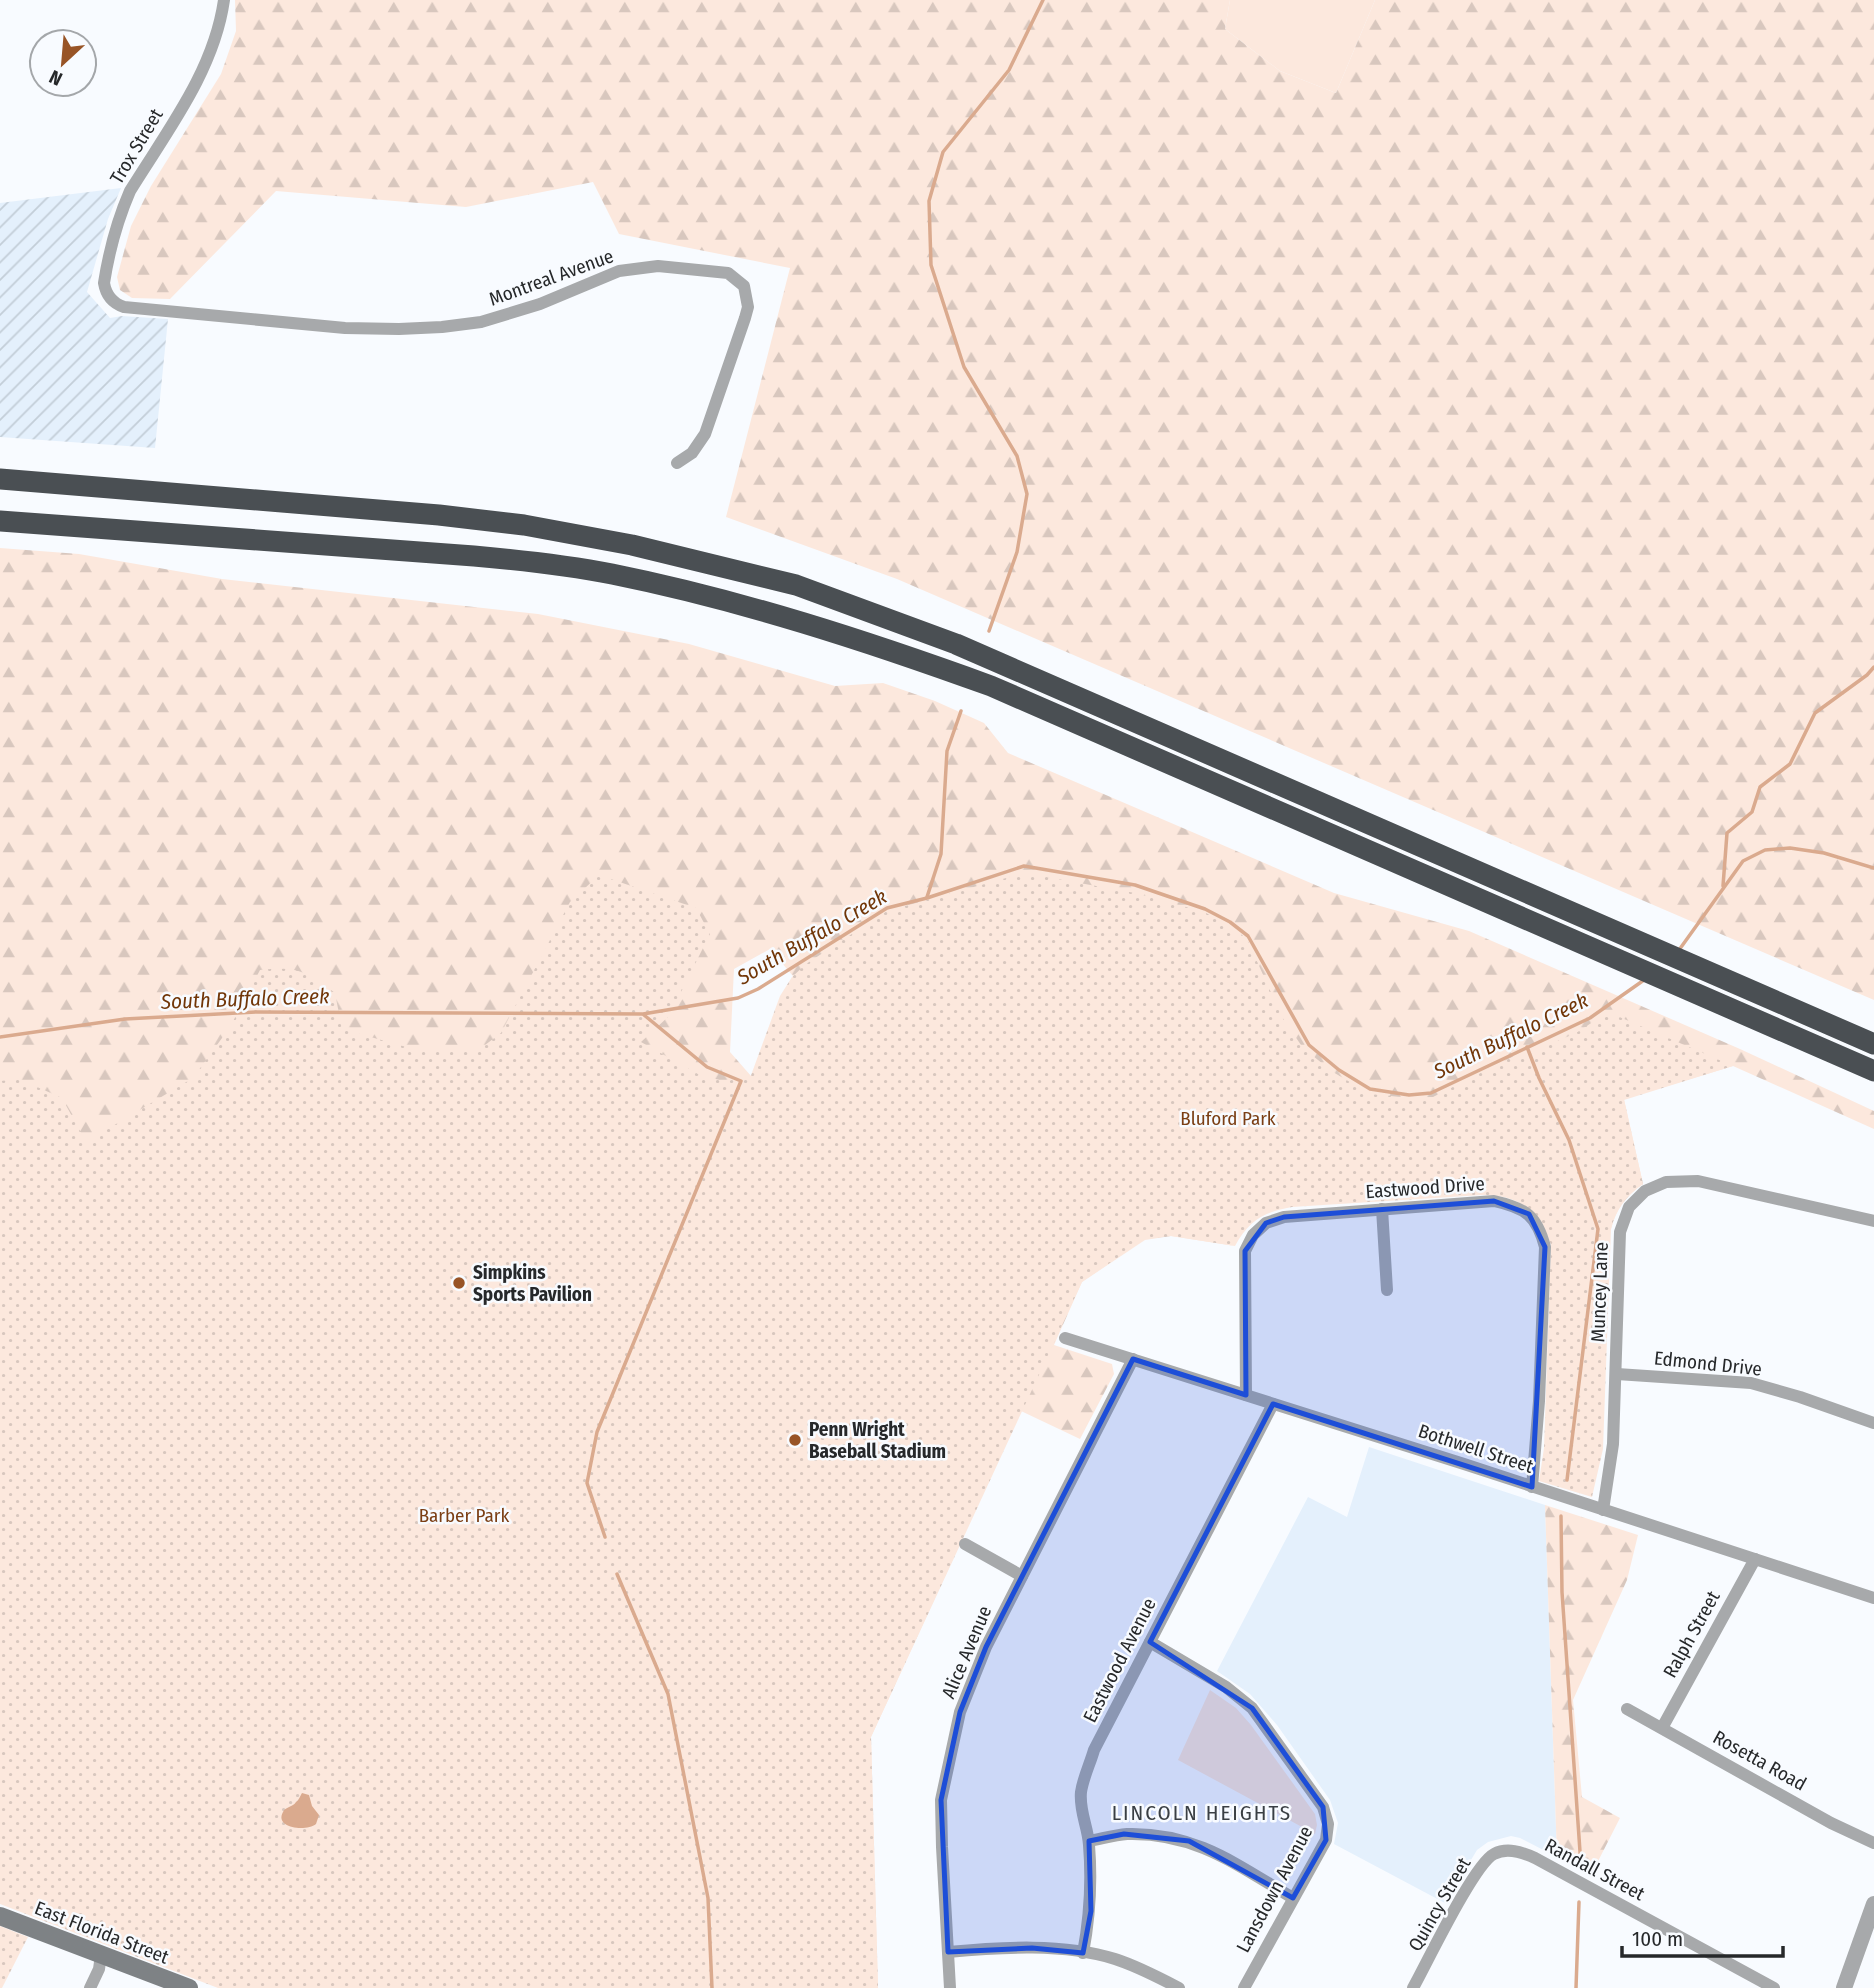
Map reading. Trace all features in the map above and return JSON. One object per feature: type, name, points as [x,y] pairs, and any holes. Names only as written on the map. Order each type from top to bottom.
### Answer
[{"type":"highway","points":[[0,479],[439,515],[524,525],[632,545],[796,585],[956,644],[1874,1044]]},
{"type":"highway","points":[[0,521],[474,555],[538,562],[611,574],[848,635],[991,686],[1874,1071]]},
{"type":"main road","name":"East Florida Street","points":[[0,1916],[189,1988]]},
{"type":"street","name":"Trox Street","points":[[128,307],[113,302],[104,283],[117,224],[130,191],[204,69],[219,28],[224,0]]},
{"type":"street","name":"Montreal Avenue","points":[[128,307],[345,328],[442,327],[481,322],[516,311],[618,271],[658,266],[728,273],[744,286],[748,307],[705,434],[692,453],[677,463]]},
{"type":"street","name":"Muncey Lane","points":[[1604,1510],[1613,1444],[1620,1231],[1629,1207],[1644,1191],[1666,1182],[1698,1181],[1874,1221]]},
{"type":"street","name":"Eastwood Drive","points":[[1246,1395],[1245,1251],[1253,1235],[1266,1223],[1284,1217],[1382,1209],[1494,1201],[1514,1205],[1529,1214],[1540,1227],[1545,1247],[1539,1401],[1532,1487]]},
{"type":"street","points":[[1382,1209],[1387,1290]]},
{"type":"street","name":"Bothwell Street","points":[[1066,1338],[1874,1598]]},
{"type":"street","name":"Alice Avenue","points":[[950,1988],[941,1812],[948,1760],[960,1712],[986,1647],[1133,1359]]},
{"type":"street","name":"Edmond Drive","points":[[1617,1374],[1751,1383],[1800,1396],[1874,1423]]},
{"type":"street","name":"Eastwood Avenue","points":[[1083,1953],[1091,1911],[1089,1841],[1082,1816],[1081,1792],[1094,1750],[1273,1404]]},
{"type":"street","points":[[965,1544],[1022,1576]]},
{"type":"street","name":"Ralph Street","points":[[1662,1728],[1755,1559]]},
{"type":"street","name":"Lansdown Avenue","points":[[1150,1642],[1226,1687],[1252,1708],[1323,1807],[1328,1824],[1326,1840],[1244,1988]]},
{"type":"street","name":"Rosetta Road","points":[[1628,1709],[1831,1823],[1874,1843]]},
{"type":"street","points":[[1089,1841],[1124,1834],[1156,1835],[1189,1841],[1230,1861],[1293,1898]]},
{"type":"street","name":"Quincy Street","points":[[1413,1988],[1476,1872],[1494,1854],[1507,1850]]},
{"type":"street","name":"Randall Street","points":[[1507,1850],[1535,1857],[1774,1988]]},
{"type":"street","points":[[1844,1988],[1874,1904]]},
{"type":"street","points":[[948,1952],[1032,1948],[1083,1953],[1114,1959],[1151,1973],[1179,1988]]},
{"type":"street","points":[[90,1988],[99,1969],[101,1955]]},
{"type":"highlighted area","points":[[1494,1201],[1529,1214],[1545,1247],[1532,1487],[1273,1404],[1150,1642],[1252,1708],[1323,1807],[1326,1840],[1293,1898],[1189,1841],[1124,1834],[1089,1841],[1091,1911],[1083,1953],[1032,1948],[948,1952],[941,1800],[960,1712],[986,1647],[1133,1359],[1246,1395],[1245,1251],[1266,1223],[1284,1217]]},
{"type":"shaded area","points":[[121,188],[108,219],[87,292],[110,318],[122,316],[168,319],[155,448],[0,437],[0,203]]},
{"type":"shaded area","points":[[1369,1447],[1545,1505],[1557,1857],[1511,1836],[1488,1842],[1477,1850],[1445,1903],[1334,1844],[1338,1823],[1330,1800],[1277,1725],[1250,1694],[1217,1671],[1308,1497],[1347,1517]]},
{"type":"shaded area","points":[[302,1793],[309,1795],[312,1806],[319,1815],[316,1824],[305,1828],[292,1827],[283,1822],[281,1817],[285,1809],[295,1804]]},
{"type":"green space","points":[[235,0],[1230,0],[1225,29],[1280,71],[1336,93],[1375,0],[1874,0],[1874,1000],[897,579],[726,517],[790,268],[619,234],[593,182],[466,207],[276,191],[170,299],[132,298],[120,290],[117,277],[131,226],[151,186],[221,74],[236,31]]},
{"type":"green space","points":[[1230,0],[1375,0],[1336,93],[1280,71],[1225,29]]},
{"type":"green space","name":"Barber Park","points":[[0,548],[79,554],[222,579],[538,614],[689,644],[835,686],[883,683],[935,701],[984,723],[1008,753],[1334,893],[1469,931],[1740,1049],[1874,1111],[1874,1129],[1733,1066],[1624,1099],[1643,1184],[1623,1204],[1611,1229],[1452,1110],[826,1015],[770,949],[734,969],[730,1052],[772,1100],[1007,1188],[1235,1246],[1171,1236],[1145,1240],[1082,1282],[1054,1345],[1112,1364],[1114,1374],[1080,1439],[1021,1411],[871,1737],[878,1988],[801,1988],[0,1815]]},
{"type":"green space","name":"Barber Park","points":[[1024,873],[1135,893],[1204,912],[1229,925],[1247,939],[1282,1017],[1303,1048],[1333,1072],[1370,1094],[1433,1097],[1514,1056],[1532,1052],[1576,1033],[1608,1012],[1733,1066],[1624,1100],[1643,1184],[1623,1204],[1611,1229],[1603,1449],[1592,1497],[1539,1481],[1544,1448],[1551,1245],[1540,1222],[1526,1206],[1506,1198],[1482,1195],[1292,1207],[1258,1219],[1235,1246],[1171,1236],[1145,1239],[1082,1282],[871,1737],[878,1988],[218,1988],[0,1904],[0,1081],[19,1079],[62,1098],[86,1142],[193,1078],[230,1027],[260,970],[273,969],[292,970],[308,975],[335,993],[342,1029],[410,1048],[477,1051],[501,1033],[570,902],[599,875],[696,908],[710,934],[669,1016],[641,1042],[698,1074],[723,1081],[750,1078],[780,996],[792,977],[806,964],[887,911]]},
{"type":"green space","points":[[1545,1505],[1638,1535],[1627,1580],[1573,1700],[1582,1797],[1620,1818],[1591,1875],[1557,1857]]},
{"type":"green space","points":[[1210,1690],[1236,1708],[1251,1725],[1315,1814],[1315,1834],[1178,1760]]},
{"type":"green space","points":[[0,1926],[28,1937],[2,1988],[0,1988]]},
{"type":"waterway","points":[[989,631],[1017,552],[1027,494],[1017,456],[964,367],[931,265],[929,201],[943,152],[1009,70],[1043,0]]},
{"type":"waterway","points":[[1723,886],[1727,833],[1752,812],[1760,787],[1790,764],[1815,713],[1874,667]]},
{"type":"waterway","points":[[927,897],[941,854],[947,751],[961,711]]},
{"type":"waterway","name":"South Buffalo Creek","points":[[1679,950],[1743,861],[1765,850],[1790,848],[1824,853],[1874,868]]},
{"type":"waterway","name":"South Buffalo Creek","points":[[0,1037],[125,1019],[256,1012],[643,1014],[738,998],[758,989],[887,908],[927,898],[1024,866],[1135,885],[1205,909],[1230,922],[1248,936],[1309,1045],[1339,1070],[1370,1089],[1409,1095],[1431,1093],[1590,1018],[1644,980]]},
{"type":"waterway","points":[[605,1537],[587,1483],[597,1432],[741,1081],[707,1067],[644,1015]]},
{"type":"waterway","points":[[1527,1047],[1569,1140],[1598,1229],[1567,1480]]},
{"type":"waterway","points":[[1561,1516],[1562,1592],[1581,1866]]},
{"type":"waterway","points":[[617,1574],[668,1694],[708,1898],[712,1988]]},
{"type":"waterway","points":[[1576,1988],[1579,1902]]},
{"type":"place","name":"Simpkins Sports Pavilion","points":[[459,1283]]},
{"type":"place","name":"Penn Wright Baseball Stadium","points":[[795,1440]]},
{"type":"district","name":"LINCOLN HEIGHTS","points":[[1202,1813]]},
{"type":"park label","name":"Bluford Park","points":[[1228,1118]]}]
